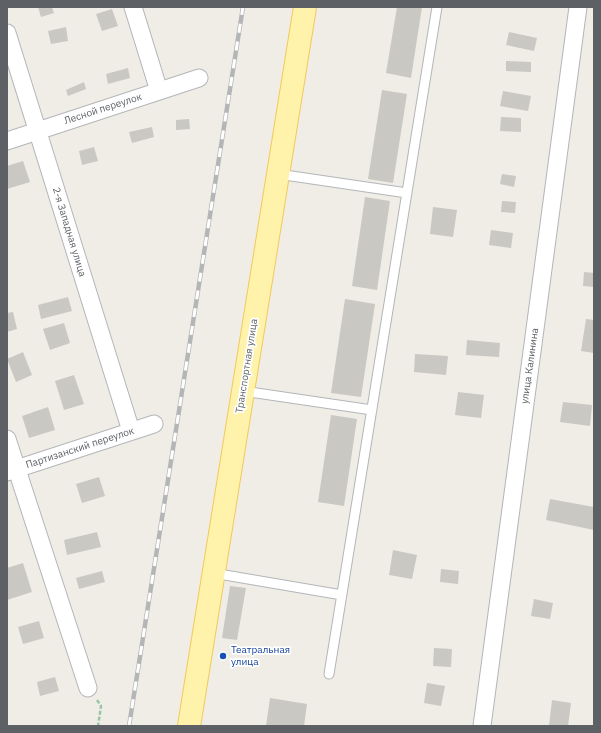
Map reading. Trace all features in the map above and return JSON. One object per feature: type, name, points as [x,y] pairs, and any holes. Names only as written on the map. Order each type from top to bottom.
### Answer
[{"type":"main road","name":"Транспортная улица","points":[[189,726],[305,7]]},
{"type":"street","points":[[133,7],[159,91]]},
{"type":"street","name":"улица Калинина","points":[[482,726],[578,7]]},
{"type":"street","name":"2-я Западная улица","points":[[7,33],[132,431]]},
{"type":"street","name":"Лесной переулок","points":[[7,140],[199,78]]},
{"type":"street","name":"Партизанский переулок","points":[[12,470],[154,424]]},
{"type":"street","points":[[7,439],[12,470],[88,688]]},
{"type":"lane","points":[[328,674],[437,7]]},
{"type":"lane","points":[[278,174],[407,193]]},
{"type":"lane","points":[[243,391],[372,410]]},
{"type":"lane","points":[[213,573],[342,594]]},
{"type":"path","points":[[88,688],[101,706],[98,726]]},
{"type":"building","points":[[38,7],[52,7],[54,13],[41,17]]},
{"type":"building","points":[[397,7],[422,7],[411,78],[386,73]]},
{"type":"building","points":[[112,9],[118,26],[102,31],[96,14]]},
{"type":"building","points":[[66,27],[68,41],[51,44],[48,31]]},
{"type":"building","points":[[509,32],[537,38],[534,51],[506,45]]},
{"type":"building","points":[[506,61],[531,62],[531,72],[506,71]]},
{"type":"building","points":[[128,68],[130,78],[108,84],[106,74]]},
{"type":"building","points":[[84,82],[86,89],[68,96],[66,90]]},
{"type":"building","points":[[382,90],[407,94],[393,183],[368,179]]},
{"type":"building","points":[[503,91],[531,96],[528,111],[500,106]]},
{"type":"building","points":[[501,117],[521,118],[521,132],[500,131]]},
{"type":"building","points":[[189,119],[190,129],[176,130],[176,120]]},
{"type":"building","points":[[152,127],[154,137],[132,143],[129,132]]},
{"type":"building","points":[[94,147],[98,161],[82,165],[79,151]]},
{"type":"building","points":[[23,161],[30,182],[7,189],[7,166]]},
{"type":"building","points":[[502,174],[516,176],[514,187],[500,184]]},
{"type":"building","points":[[365,197],[390,201],[377,290],[352,286]]},
{"type":"building","points":[[502,201],[516,202],[515,213],[501,212]]},
{"type":"building","points":[[433,207],[457,210],[453,237],[430,234]]},
{"type":"building","points":[[491,230],[513,233],[511,248],[489,245]]},
{"type":"building","points":[[584,272],[594,273],[594,287],[583,286]]},
{"type":"building","points":[[68,297],[72,311],[41,319],[38,305]]},
{"type":"building","points":[[345,299],[375,304],[361,397],[331,393]]},
{"type":"building","points":[[13,312],[17,329],[7,332],[7,313]]},
{"type":"building","points":[[586,319],[594,320],[594,353],[581,351]]},
{"type":"building","points":[[64,323],[70,343],[50,350],[43,329]]},
{"type":"building","points":[[467,340],[500,343],[499,357],[466,355]]},
{"type":"building","points":[[23,352],[32,375],[16,382],[7,359]]},
{"type":"building","points":[[415,354],[448,356],[446,375],[414,372]]},
{"type":"building","points":[[74,375],[84,404],[64,410],[55,381]]},
{"type":"building","points":[[458,392],[484,395],[481,418],[455,415]]},
{"type":"building","points":[[563,402],[592,405],[590,426],[560,422]]},
{"type":"building","points":[[48,407],[55,430],[29,438],[22,416]]},
{"type":"building","points":[[331,415],[357,419],[344,506],[318,502]]},
{"type":"building","points":[[99,477],[105,496],[82,503],[76,484]]},
{"type":"building","points":[[550,499],[594,507],[594,530],[546,520]]},
{"type":"building","points":[[97,532],[101,547],[67,555],[64,540]]},
{"type":"building","points":[[393,550],[417,555],[412,579],[389,575]]},
{"type":"building","points":[[23,563],[32,592],[7,600],[7,568]]},
{"type":"building","points":[[441,569],[459,571],[458,584],[440,582]]},
{"type":"building","points":[[102,571],[105,582],[79,589],[76,578]]},
{"type":"building","points":[[230,586],[246,588],[237,640],[222,638]]},
{"type":"building","points":[[534,599],[553,603],[550,619],[531,616]]},
{"type":"building","points":[[39,621],[44,638],[23,644],[18,627]]},
{"type":"building","points":[[434,648],[452,649],[451,667],[433,666]]},
{"type":"building","points":[[55,677],[59,691],[40,696],[37,682]]},
{"type":"building","points":[[427,683],[445,686],[441,706],[424,703]]},
{"type":"building","points":[[270,698],[307,704],[304,726],[266,726]]},
{"type":"building","points":[[552,700],[571,703],[568,726],[549,726]]},
{"type":"railway","points":[[129,726],[243,7]]},
{"type":"place","name":"Театральная улица","points":[[223,656]]}]
